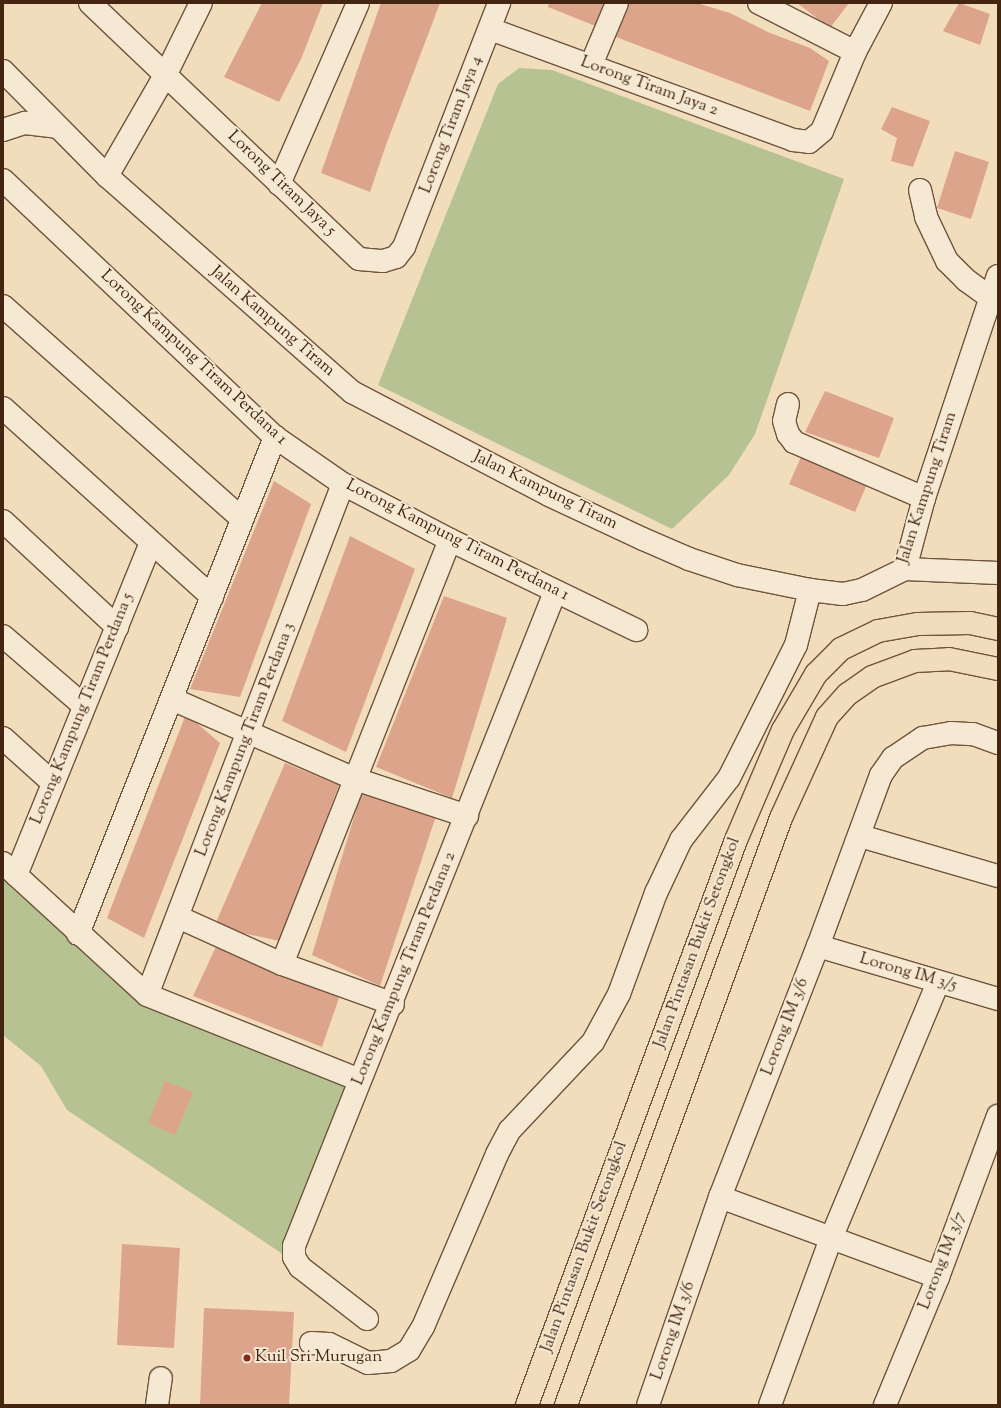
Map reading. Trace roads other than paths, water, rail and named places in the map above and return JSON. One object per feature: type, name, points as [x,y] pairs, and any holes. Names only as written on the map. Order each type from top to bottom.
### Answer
[{"type":"main road","name":"Jalan Pintasan Bukit Setongkol","points":[[527,1405],[736,840],[783,730],[816,674],[841,649],[878,630],[918,624],[970,624],[998,629]]},
{"type":"main road","name":"Jalan Pintasan Bukit Setongkol","points":[[566,1405],[781,818],[827,717],[848,694],[872,677],[915,661],[949,659],[998,669]]},
{"type":"street","name":"Lorong Tiram Jaya 5","points":[[90,3],[359,259],[383,262],[396,257],[404,248]]},
{"type":"street","points":[[107,176],[166,74],[201,3]]},
{"type":"street","points":[[279,184],[358,3]]},
{"type":"street","name":"Lorong Tiram Jaya 4","points":[[404,248],[499,3]]},
{"type":"street","points":[[591,65],[617,3]]},
{"type":"street","points":[[759,3],[855,52],[882,3]]},
{"type":"street","name":"Lorong Tiram Jaya 2","points":[[490,29],[793,140],[809,142],[822,131],[855,52]]},
{"type":"street","name":"Jalan Kampung Tiram","points":[[3,71],[107,176],[352,392],[549,496],[689,559],[737,575],[810,590],[843,594],[862,590],[905,569],[924,498],[998,276]]},
{"type":"street","points":[[3,130],[25,123],[57,127]]},
{"type":"street","name":"Lorong Kampung Tiram Perdana 1","points":[[3,180],[275,438],[343,484],[450,540],[636,630]]},
{"type":"street","points":[[920,190],[926,217],[947,262],[966,280],[991,298]]},
{"type":"street","points":[[3,306],[242,519]]},
{"type":"street","points":[[788,404],[784,421],[788,434],[794,442],[924,498]]},
{"type":"street","points":[[3,408],[212,597]]},
{"type":"street","points":[[78,934],[275,438]]},
{"type":"street","name":"Lorong Kampung Tiram Perdana 3","points":[[147,995],[343,484]]},
{"type":"street","points":[[3,521],[117,626]]},
{"type":"street","points":[[282,964],[450,540]]},
{"type":"street","name":"Lorong Kampung Tiram Perdana 5","points":[[9,869],[53,783],[151,542]]},
{"type":"street","points":[[905,569],[998,573]]},
{"type":"street","points":[[311,1343],[329,1344],[368,1363],[391,1361],[409,1350],[424,1327],[497,1154],[510,1130],[593,1042],[619,994],[656,893],[678,847],[729,778],[796,645],[810,590]]},
{"type":"street","name":"Lorong Kampung Tiram Perdana 2","points":[[367,1319],[300,1267],[294,1257],[294,1246],[360,1080],[393,1004],[555,592]]},
{"type":"street","points":[[3,636],[84,706]]},
{"type":"street","points":[[172,699],[248,734],[355,779],[467,816]]},
{"type":"street","name":"Lorong IM 3/6","points":[[648,1405],[720,1197],[860,836],[881,775],[893,758],[923,738],[950,733],[973,734],[998,743]]},
{"type":"street","points":[[3,738],[53,783]]},
{"type":"street","points":[[860,836],[998,876]]},
{"type":"street","points":[[9,869],[78,934],[147,995],[360,1080]]},
{"type":"street","points":[[178,917],[282,964],[393,1004]]},
{"type":"street","name":"Lorong IM 3/5","points":[[818,946],[998,999]]},
{"type":"street","points":[[770,1405],[832,1236],[938,982]]},
{"type":"street","name":"Lorong IM 3/7","points":[[885,1405],[993,1146],[998,1116]]},
{"type":"street","points":[[720,1197],[832,1236],[938,1277]]},
{"type":"street","points":[[157,1405],[161,1378]]},
{"type":"place","name":"Kuil Sri Murugan","points":[[247,1358]]}]
